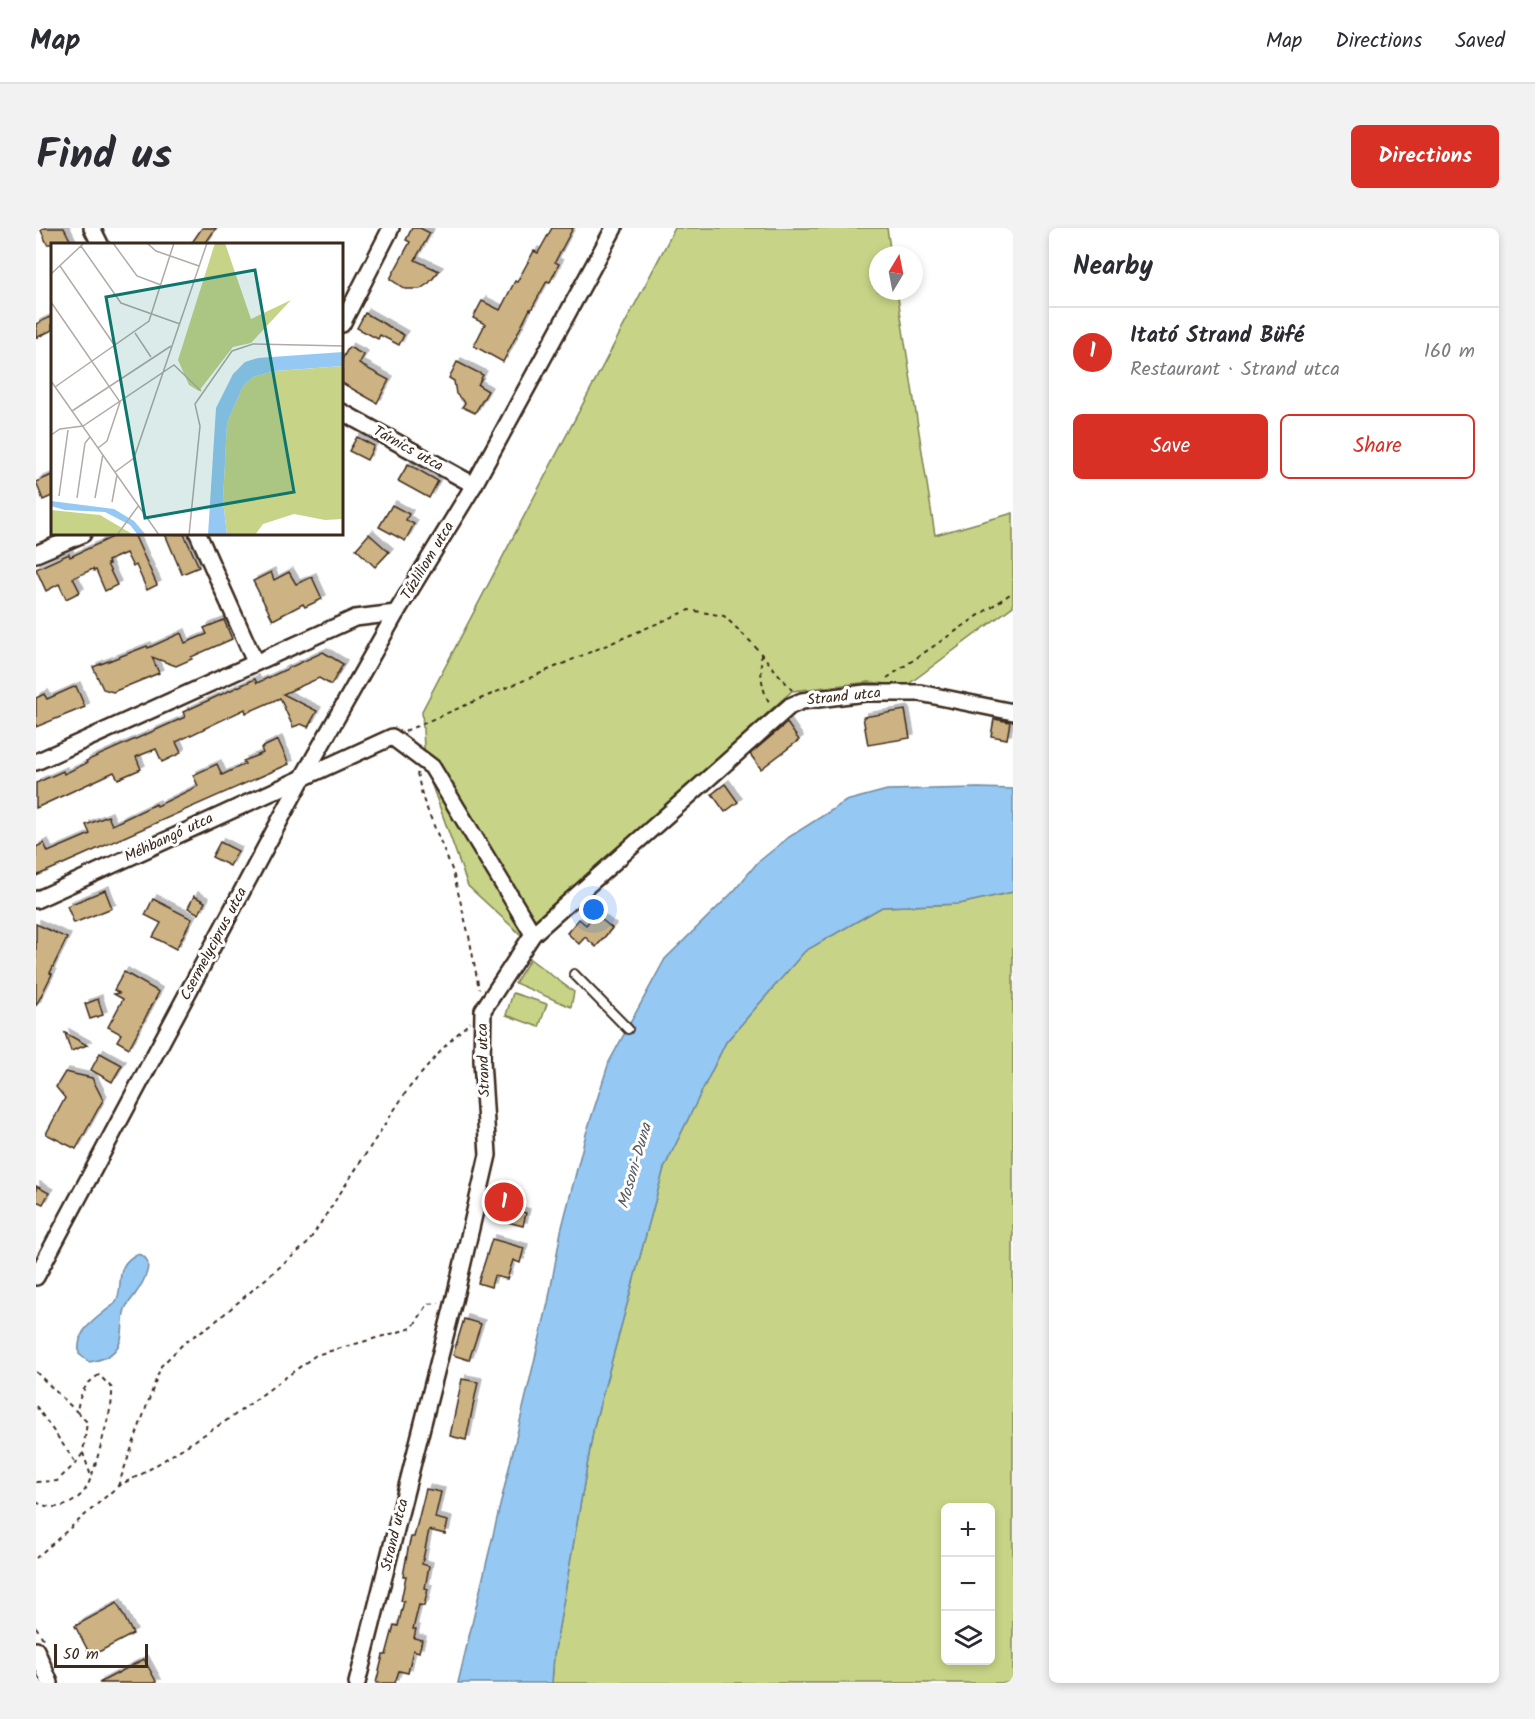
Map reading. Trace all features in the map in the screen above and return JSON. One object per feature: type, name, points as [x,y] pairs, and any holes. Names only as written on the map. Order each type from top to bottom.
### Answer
[{"type":"street","points":[[92,228],[100,243]]},
{"type":"street","points":[[344,320],[391,228]]},
{"type":"street","name":"Tűzliliom utca","points":[[36,762],[355,618],[396,613],[474,485],[614,228]]},
{"type":"street","name":"Tárnics utca","points":[[344,413],[474,485]]},
{"type":"street","points":[[37,551],[78,536]]},
{"type":"street","points":[[199,536],[255,662]]},
{"type":"street","name":"Csermelyciprus utca","points":[[36,1277],[303,777],[396,613]]},
{"type":"street","name":"Strand utca","points":[[357,1683],[454,1301],[488,1155],[482,1060],[483,1010],[533,934],[790,706],[802,701],[865,693],[920,693],[1013,712]]},
{"type":"street","points":[[392,737],[432,766],[533,934]]},
{"type":"street","name":"Méhbangó utca","points":[[36,900],[392,737]]},
{"type":"street","points":[[36,1650],[50,1683]]},
{"type":"lane","points":[[574,974],[628,1029]]},
{"type":"path","points":[[883,681],[1013,592]]},
{"type":"path","points":[[392,737],[689,610],[724,616],[752,642],[802,701]]},
{"type":"path","points":[[761,653],[762,688],[778,716]]},
{"type":"path","points":[[118,1486],[161,1366],[184,1343],[216,1321],[307,1244],[408,1089],[447,1044],[483,1010],[469,936],[453,872],[423,799],[412,753]]},
{"type":"path","points":[[36,1558],[118,1486],[142,1474],[232,1417],[316,1355],[412,1328],[428,1304],[454,1301]]},
{"type":"path","points":[[36,1372],[87,1422],[83,1453],[91,1476]]},
{"type":"path","points":[[36,1502],[51,1509],[69,1504],[86,1490],[112,1404],[112,1388],[99,1375],[90,1380],[79,1398],[77,1412]]},
{"type":"path","points":[[37,1408],[76,1463]]},
{"type":"path","points":[[36,1482],[57,1481],[83,1453]]},
{"type":"green space","points":[[675,228],[887,228],[890,246],[869,246],[869,300],[898,300],[935,535],[1013,513],[1013,606],[906,686],[869,682],[792,691],[521,935],[468,886],[425,766],[422,711]]},
{"type":"green space","points":[[1013,892],[1013,1683],[552,1683],[554,1655],[594,1426],[664,1168],[726,1042],[805,951],[882,907],[959,904]]},
{"type":"green space","points":[[530,959],[574,992],[571,1007],[515,983]]},
{"type":"green space","points":[[513,993],[547,1004],[539,1027],[506,1015]]},
{"type":"water","name":"Mosoni-Duna","points":[[1013,789],[1013,892],[959,904],[882,907],[805,951],[726,1042],[664,1168],[594,1426],[554,1655],[552,1683],[458,1683],[548,1303],[561,1231],[586,1134],[609,1062],[665,959],[734,891],[757,863],[789,837],[846,801],[887,790]]},
{"type":"water","points":[[137,1254],[147,1261],[147,1272],[124,1311],[119,1344],[109,1355],[89,1362],[79,1354],[82,1334],[115,1303],[124,1265]]},
{"type":"building","points":[[40,228],[64,228],[72,243],[51,243],[47,244]]},
{"type":"building","points":[[202,228],[216,228],[206,243],[192,243]]},
{"type":"building","points":[[412,228],[420,228],[430,233],[415,260],[439,271],[429,283],[420,289],[405,289],[390,279],[410,242],[406,240]]},
{"type":"building","points":[[552,228],[573,228],[555,262],[559,264],[550,282],[547,281],[530,309],[503,362],[474,346],[485,324],[473,318],[482,301],[500,310],[534,251],[538,253]]},
{"type":"building","points":[[365,313],[404,335],[399,345],[380,335],[378,339],[357,328]]},
{"type":"building","points":[[51,316],[51,330],[36,338],[36,324]]},
{"type":"building","points":[[349,347],[364,355],[359,364],[389,380],[377,403],[344,384],[344,356]]},
{"type":"building","points":[[457,362],[483,375],[478,385],[488,391],[475,413],[462,407],[465,403],[456,394],[454,381],[449,378]]},
{"type":"building","points":[[357,437],[374,446],[367,460],[349,451]]},
{"type":"building","points":[[408,464],[438,481],[429,498],[398,481]]},
{"type":"building","points":[[51,475],[51,496],[43,500],[36,482]]},
{"type":"building","points":[[392,505],[409,514],[406,520],[414,524],[405,541],[379,527]]},
{"type":"building","points":[[369,534],[389,552],[375,567],[356,549]]},
{"type":"building","points":[[115,536],[135,536],[157,585],[147,590],[136,565],[133,567],[126,553],[108,561],[109,564],[107,564],[117,585],[105,591],[96,570],[93,569],[73,578],[80,592],[66,599],[59,584],[46,591],[36,569],[69,554],[70,557]]},
{"type":"building","points":[[166,536],[185,536],[199,567],[182,574]]},
{"type":"building","points":[[271,572],[274,580],[289,572],[296,584],[312,577],[322,599],[305,607],[303,604],[273,620],[253,581]]},
{"type":"building","points":[[224,620],[232,639],[176,666],[152,657],[159,673],[113,692],[103,689],[93,667],[147,646],[148,648],[181,633],[185,643],[207,634],[204,628]]},
{"type":"building","points":[[323,652],[343,664],[331,685],[319,678],[283,694],[317,711],[308,727],[301,724],[293,727],[280,698],[246,713],[245,709],[176,742],[181,753],[162,762],[156,749],[136,757],[141,769],[118,779],[114,772],[36,808],[36,783],[63,771],[64,774],[87,763],[86,761],[185,717],[183,712],[255,679],[257,683]]},
{"type":"building","points":[[76,686],[85,707],[36,727],[36,698],[44,694],[47,699]]},
{"type":"building","points":[[905,710],[910,738],[868,745],[863,717]]},
{"type":"building","points":[[994,719],[1010,722],[1007,739],[991,736]]},
{"type":"building","points":[[787,723],[799,740],[761,769],[750,754]]},
{"type":"building","points":[[278,740],[289,764],[36,876],[36,847],[44,843],[48,852],[90,834],[86,825],[108,816],[112,825],[156,804],[157,806],[198,786],[193,775],[217,764],[222,775],[245,764],[243,761],[263,753],[261,748]]},
{"type":"building","points":[[725,784],[738,802],[725,812],[712,794]]},
{"type":"building","points":[[220,842],[238,851],[230,866],[212,857]]},
{"type":"building","points":[[105,890],[112,908],[74,923],[67,906]]},
{"type":"building","points":[[194,896],[205,902],[199,914],[188,908]]},
{"type":"building","points":[[153,899],[192,919],[176,949],[153,937],[161,923],[145,915]]},
{"type":"building","points":[[595,914],[612,928],[596,947],[585,937],[579,944],[567,933],[579,919],[586,925]]},
{"type":"building","points":[[36,924],[67,938],[36,1006]]},
{"type":"building","points":[[124,972],[159,992],[129,1048],[117,1041],[121,1034],[108,1027],[123,999],[114,994],[119,993],[114,990]]},
{"type":"building","points":[[98,999],[103,1015],[90,1019],[85,1004]]},
{"type":"building","points":[[65,1033],[87,1045],[71,1051]]},
{"type":"building","points":[[100,1053],[122,1065],[112,1082],[91,1070]]},
{"type":"building","points":[[65,1072],[92,1078],[103,1100],[76,1149],[46,1134],[65,1098],[56,1087]]},
{"type":"building","points":[[36,1186],[49,1193],[43,1204],[36,1201]]},
{"type":"building","points":[[503,1206],[526,1213],[523,1226],[499,1220]]},
{"type":"building","points":[[492,1239],[524,1248],[520,1263],[513,1260],[507,1279],[494,1276],[491,1287],[478,1283]]},
{"type":"building","points":[[464,1319],[481,1324],[469,1360],[453,1355]]},
{"type":"building","points":[[462,1379],[478,1382],[466,1440],[450,1436]]},
{"type":"building","points":[[426,1489],[441,1492],[435,1518],[448,1521],[445,1534],[429,1530],[422,1564],[429,1566],[425,1588],[428,1589],[424,1606],[419,1605],[413,1629],[416,1629],[414,1638],[422,1640],[419,1652],[413,1650],[408,1673],[399,1671],[395,1683],[376,1683],[394,1625],[398,1626],[404,1601],[401,1601],[408,1549],[411,1537],[414,1537]]},
{"type":"building","points":[[117,1603],[133,1634],[91,1656],[75,1626]]},
{"type":"building","points":[[144,1659],[157,1683],[99,1683]]},
{"type":"place","name":"Itató Strand Büfé","points":[[504,1202]]}]
